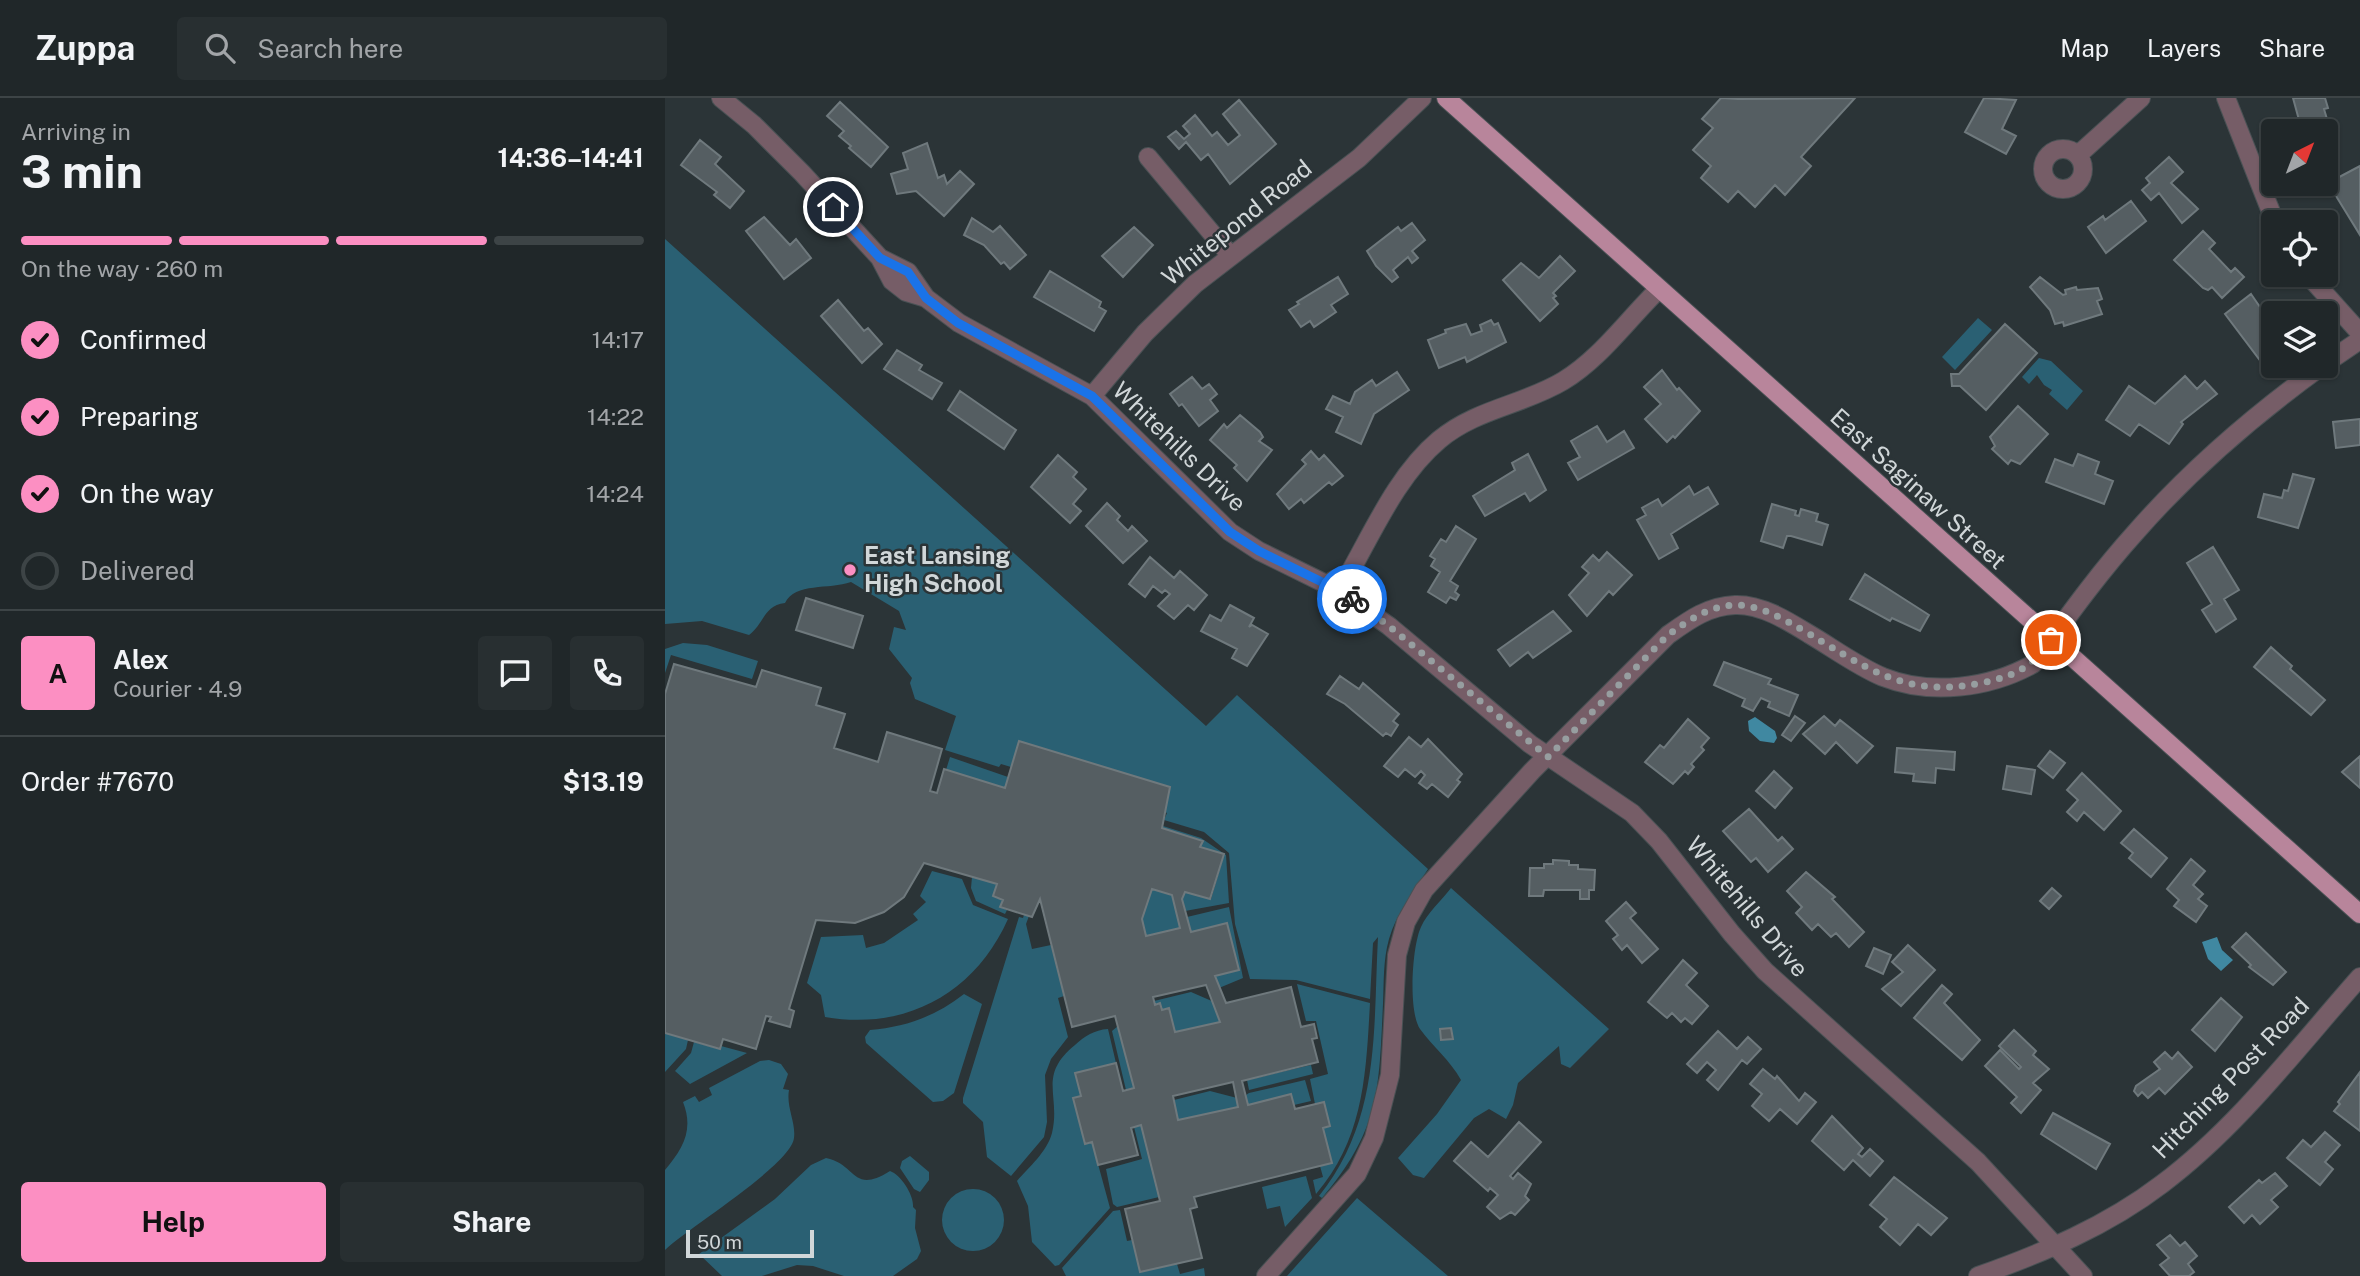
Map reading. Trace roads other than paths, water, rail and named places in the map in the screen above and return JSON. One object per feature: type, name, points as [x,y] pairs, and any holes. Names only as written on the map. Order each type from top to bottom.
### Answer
[{"type":"main road","name":"East Saginaw Street","points":[[1446,98],[2360,914]]},
{"type":"street","name":"Whitehills Drive","points":[[721,98],[754,125],[802,173],[880,258],[887,274],[898,287],[926,298],[958,323],[1092,396],[1230,532],[1259,551],[1341,588],[1548,757],[1632,813],[1659,841],[1732,934],[1765,971],[1978,1162],[2083,1276]]},
{"type":"street","name":"Whitepond Road","points":[[1092,396],[1145,333],[1195,284],[1359,158],[1422,98]]},
{"type":"street","points":[[2078,155],[2141,98]]},
{"type":"street","points":[[2226,98],[2270,210]]},
{"type":"street","points":[[1148,157],[1230,255]]},
{"type":"street","points":[[2319,287],[2360,333]]},
{"type":"street","points":[[1341,588],[1391,500],[1437,442],[1478,415],[1564,381],[1584,367],[1659,289]]},
{"type":"street","points":[[2338,355],[2360,340]]},
{"type":"street","points":[[1266,1276],[1357,1174],[1374,1138],[1390,1075],[1397,955],[1414,906],[1435,876],[1668,635],[1690,618],[1711,608],[1737,605],[1776,615],[1882,676],[1931,687],[1963,686],[2019,672],[2033,664],[2102,571],[2169,496],[2242,427],[2306,378]]},
{"type":"street","name":"Hitching Post Road","points":[[1978,1276],[2075,1238],[2121,1212],[2163,1183],[2200,1151],[2251,1099],[2360,977]]},
{"type":"place","name":"East Lansing High School","points":[[850,570]]}]
